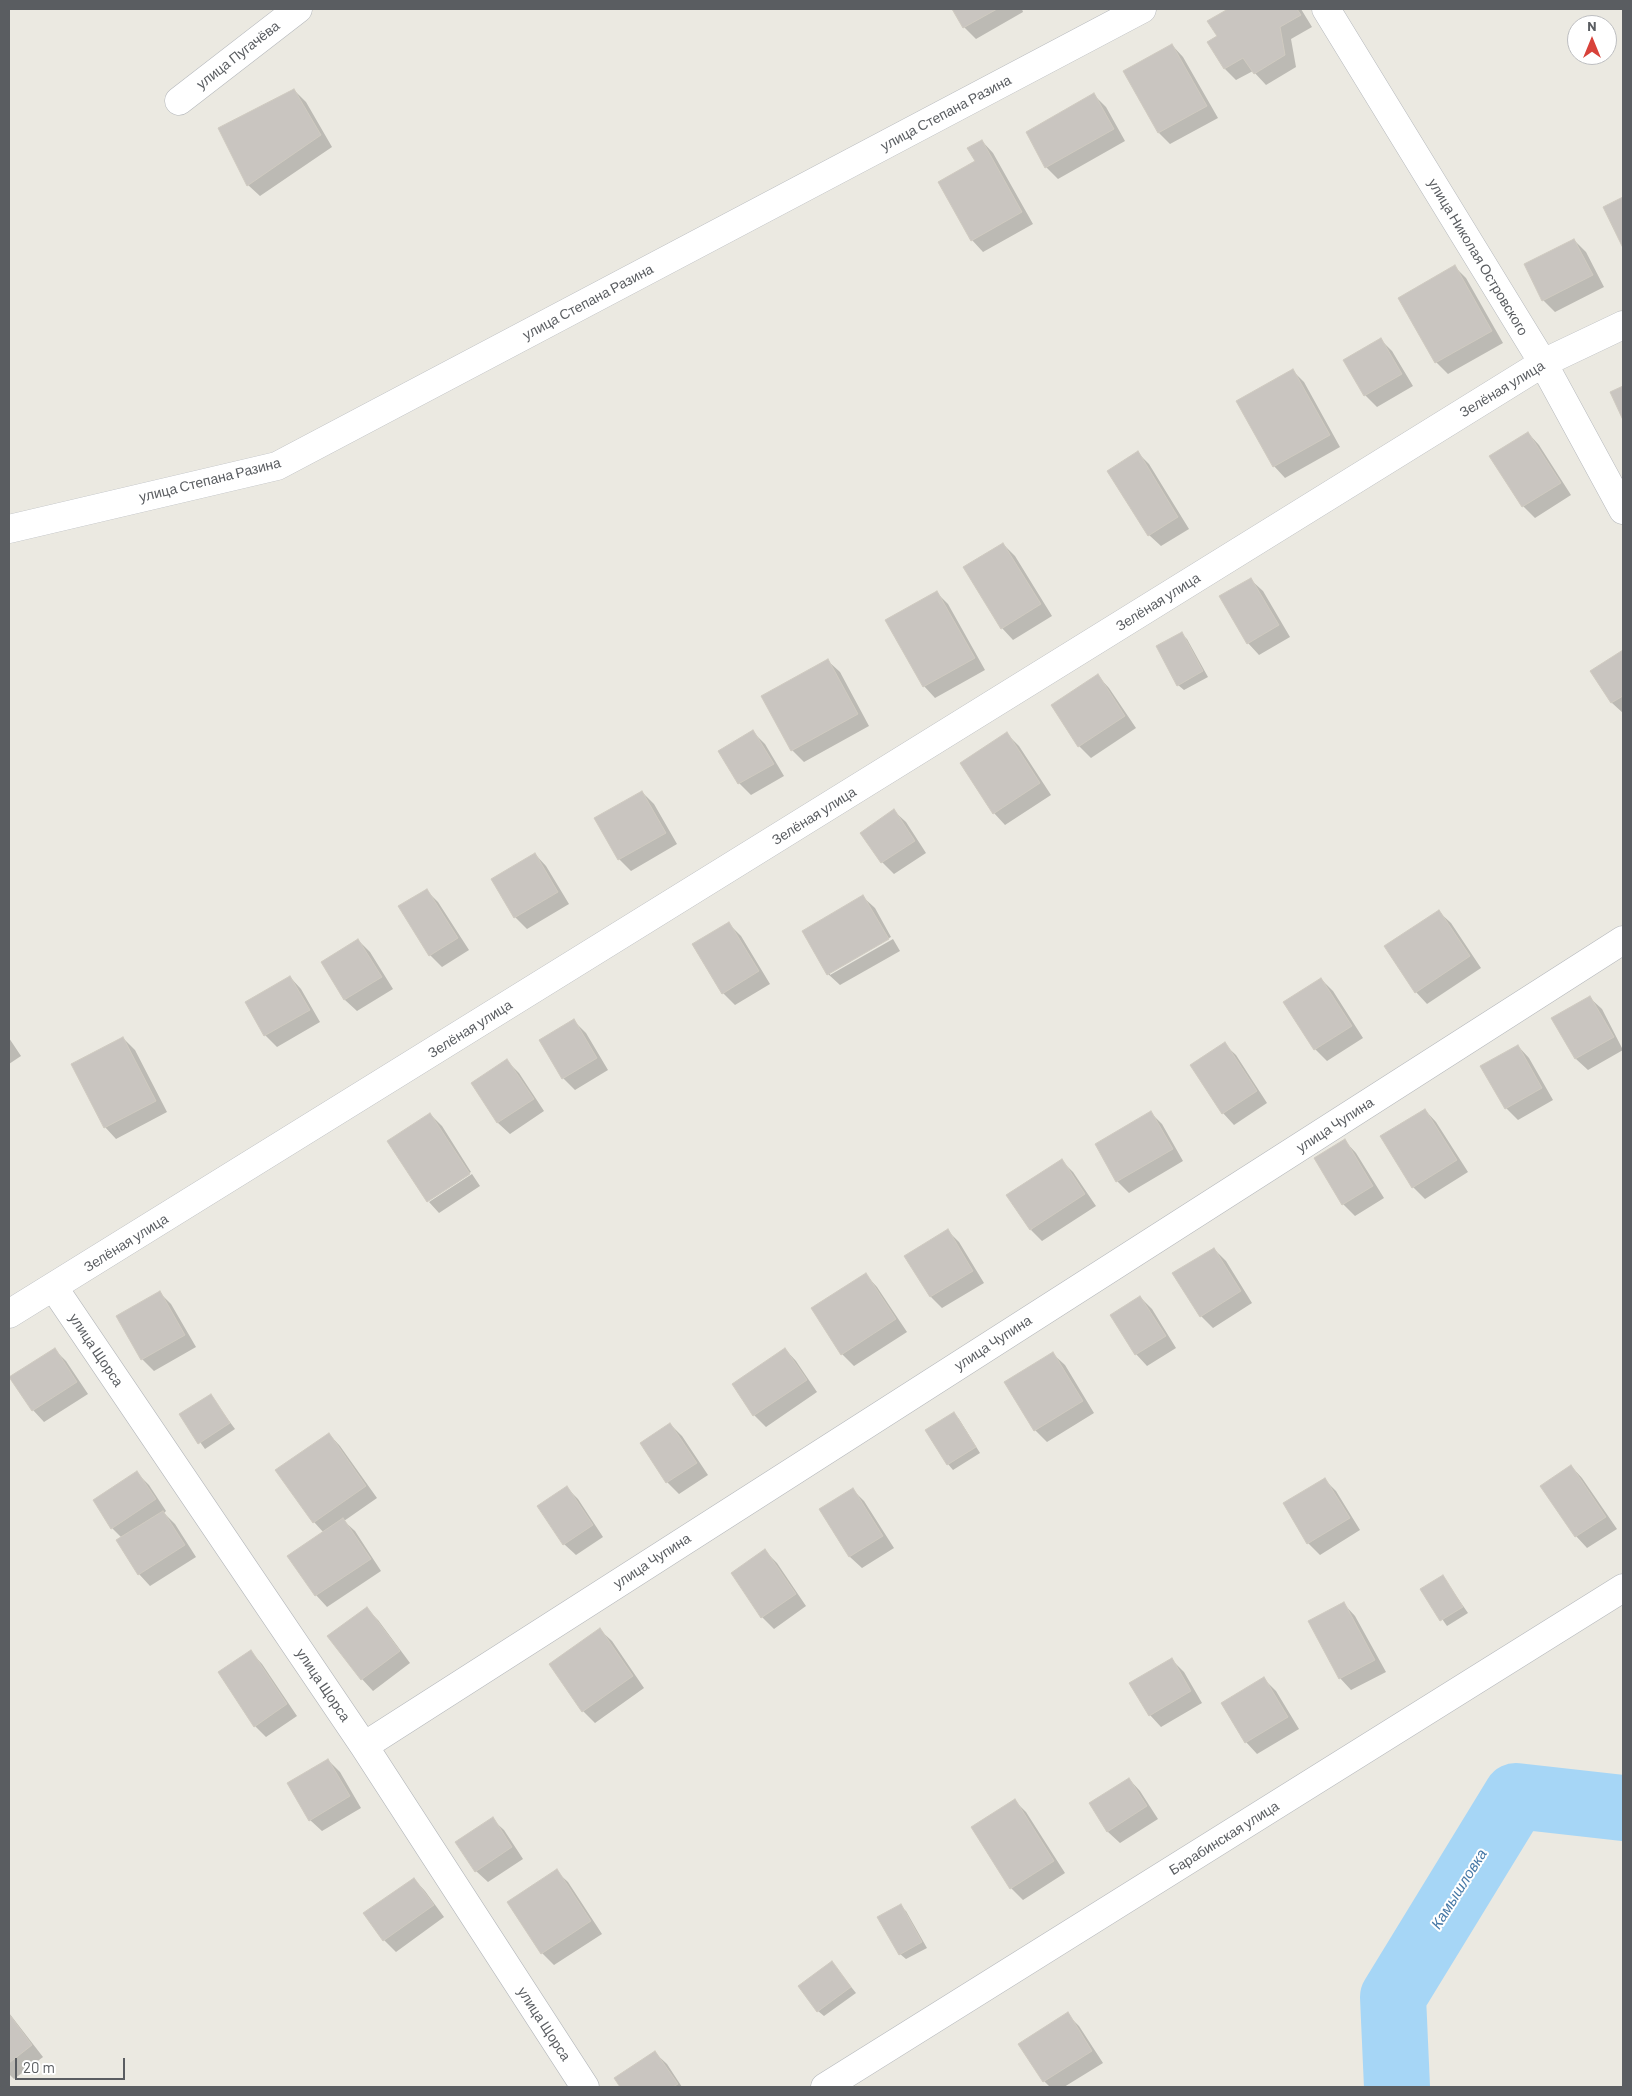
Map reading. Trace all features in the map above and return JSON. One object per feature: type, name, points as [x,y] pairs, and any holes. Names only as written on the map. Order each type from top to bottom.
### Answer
[{"type":"street","name":"улица Пугачёва","points":[[179,101],[298,9]]},
{"type":"street","name":"улица Степана Разина","points":[[9,529],[277,466],[1142,9]]},
{"type":"street","name":"улица Николая Островского","points":[[1326,9],[1543,363],[1623,510]]},
{"type":"street","name":"Зелёная улица","points":[[9,1314],[54,1288],[1543,363],[1623,325]]},
{"type":"street","name":"улица Чупина","points":[[364,1746],[1623,940]]},
{"type":"street","name":"улица Щорса","points":[[54,1288],[364,1746],[585,2087]]},
{"type":"street","name":"Барабинская улица","points":[[825,2087],[1623,1588]]},
{"type":"building","points":[[952,9],[997,9],[963,28]]},
{"type":"building","points":[[1228,9],[1297,9],[1301,15],[1280,27],[1285,55],[1254,74],[1243,58],[1224,69],[1207,42],[1217,36],[1207,21]]},
{"type":"building","points":[[1172,44],[1207,106],[1158,133],[1123,71]]},
{"type":"building","points":[[294,89],[321,135],[247,186],[218,128]]},
{"type":"building","points":[[1094,93],[1114,129],[1045,168],[1026,132]]},
{"type":"building","points":[[982,140],[1022,212],[971,241],[938,182],[975,161],[967,148]]},
{"type":"building","points":[[1623,197],[1623,248],[1603,207]]},
{"type":"building","points":[[1574,239],[1593,275],[1542,301],[1524,264]]},
{"type":"building","points":[[1455,265],[1492,331],[1435,363],[1398,298]]},
{"type":"building","points":[[1381,338],[1402,374],[1364,396],[1343,360]]},
{"type":"building","points":[[1293,369],[1330,435],[1273,467],[1236,401]]},
{"type":"building","points":[[1623,386],[1623,420],[1610,392]]},
{"type":"building","points":[[1528,432],[1561,483],[1522,507],[1489,456]]},
{"type":"building","points":[[1138,451],[1178,517],[1148,536],[1107,471]]},
{"type":"building","points":[[1003,543],[1041,604],[1001,629],[963,567]]},
{"type":"building","points":[[1251,578],[1279,625],[1247,644],[1219,596]]},
{"type":"building","points":[[937,591],[975,658],[923,687],[885,620]]},
{"type":"building","points":[[1182,632],[1203,671],[1177,686],[1156,646]]},
{"type":"building","points":[[1623,650],[1623,696],[1611,703],[1590,671]]},
{"type":"building","points":[[828,659],[858,714],[791,751],[761,696]]},
{"type":"building","points":[[1098,674],[1125,716],[1078,747],[1051,705]]},
{"type":"building","points":[[753,730],[774,764],[738,784],[718,751]]},
{"type":"building","points":[[1007,732],[1040,783],[993,814],[960,763]]},
{"type":"building","points":[[642,791],[666,833],[618,860],[594,818]]},
{"type":"building","points":[[894,809],[915,841],[881,863],[860,833]]},
{"type":"building","points":[[535,853],[558,892],[514,918],[491,879]]},
{"type":"building","points":[[427,889],[458,938],[429,956],[398,906]]},
{"type":"building","points":[[863,895],[889,939],[827,975],[802,931]]},
{"type":"building","points":[[1439,910],[1470,956],[1415,993],[1384,946]]},
{"type":"building","points":[[729,922],[759,971],[722,994],[692,944]]},
{"type":"building","points":[[358,939],[382,977],[344,1000],[321,962]]},
{"type":"building","points":[[290,976],[310,1010],[264,1036],[245,1002]]},
{"type":"building","points":[[1321,978],[1352,1026],[1314,1050],[1283,1002]]},
{"type":"building","points":[[1590,996],[1614,1037],[1575,1059],[1551,1018]]},
{"type":"building","points":[[574,1019],[597,1058],[562,1079],[539,1040]]},
{"type":"building","points":[[123,1037],[156,1101],[104,1128],[71,1064]]},
{"type":"building","points":[[1225,1042],[1257,1091],[1222,1114],[1190,1065]]},
{"type":"building","points":[[1518,1045],[1542,1088],[1505,1109],[1480,1066]]},
{"type":"building","points":[[507,1059],[534,1099],[497,1123],[471,1083]]},
{"type":"building","points":[[1425,1109],[1457,1160],[1412,1188],[1380,1136]]},
{"type":"building","points":[[1151,1111],[1173,1149],[1116,1182],[1095,1144]]},
{"type":"building","points":[[430,1113],[470,1174],[427,1202],[387,1141]]},
{"type":"building","points":[[1345,1139],[1373,1186],[1342,1205],[1314,1158]]},
{"type":"building","points":[[1062,1159],[1085,1194],[1030,1230],[1006,1195]]},
{"type":"building","points":[[948,1229],[973,1271],[930,1297],[904,1256]]},
{"type":"building","points":[[1214,1248],[1241,1291],[1200,1317],[1172,1273]]},
{"type":"building","points":[[866,1273],[896,1319],[841,1355],[811,1308]]},
{"type":"building","points":[[160,1291],[185,1335],[141,1360],[116,1316]]},
{"type":"building","points":[[1140,1296],[1166,1336],[1135,1355],[1110,1315]]},
{"type":"building","points":[[55,1348],[77,1382],[32,1411],[9,1377]]},
{"type":"building","points":[[785,1348],[807,1380],[753,1416],[732,1384]]},
{"type":"building","points":[[1053,1352],[1083,1401],[1034,1431],[1004,1382]]},
{"type":"building","points":[[211,1394],[230,1423],[198,1444],[179,1414]]},
{"type":"building","points":[[954,1412],[976,1447],[947,1465],[925,1430]]},
{"type":"building","points":[[670,1423],[697,1463],[666,1483],[640,1443]]},
{"type":"building","points":[[329,1433],[366,1486],[313,1523],[275,1470]]},
{"type":"building","points":[[1571,1465],[1606,1517],[1575,1537],[1540,1486]]},
{"type":"building","points":[[137,1471],[156,1499],[111,1529],[93,1500]]},
{"type":"building","points":[[1325,1478],[1350,1518],[1307,1544],[1283,1503]]},
{"type":"building","points":[[567,1486],[593,1525],[563,1545],[537,1506]]},
{"type":"building","points":[[853,1488],[883,1536],[849,1557],[819,1509]]},
{"type":"building","points":[[163,1511],[185,1545],[138,1575],[116,1540]]},
{"type":"building","points":[[343,1518],[371,1559],[315,1596],[287,1556]]},
{"type":"building","points":[[765,1549],[796,1594],[761,1618],[731,1573]]},
{"type":"building","points":[[1443,1575],[1463,1607],[1440,1621],[1420,1589]]},
{"type":"building","points":[[1344,1602],[1375,1660],[1339,1679],[1308,1621]]},
{"type":"building","points":[[367,1607],[400,1651],[361,1680],[327,1636]]},
{"type":"building","points":[[600,1628],[633,1676],[582,1712],[549,1664]]},
{"type":"building","points":[[251,1650],[287,1704],[254,1727],[218,1672]]},
{"type":"building","points":[[1172,1658],[1191,1691],[1149,1716],[1129,1683]]},
{"type":"building","points":[[1264,1677],[1288,1717],[1245,1743],[1221,1703]]},
{"type":"building","points":[[328,1759],[350,1796],[309,1821],[287,1783]]},
{"type":"building","points":[[1129,1778],[1147,1806],[1107,1832],[1089,1803]]},
{"type":"building","points":[[1015,1799],[1054,1861],[1010,1889],[971,1827]]},
{"type":"building","points":[[493,1817],[512,1847],[475,1872],[455,1842]]},
{"type":"building","points":[[557,1869],[591,1921],[541,1954],[507,1902]]},
{"type":"building","points":[[414,1878],[434,1905],[383,1941],[363,1913]]},
{"type":"building","points":[[901,1904],[922,1942],[899,1955],[877,1917]]},
{"type":"building","points":[[832,1961],[851,1987],[817,2012],[798,1986]]},
{"type":"building","points":[[1068,2012],[1092,2051],[1043,2082],[1018,2044]]},
{"type":"building","points":[[9,2014],[32,2045],[9,2063]]},
{"type":"building","points":[[655,2051],[678,2084],[673,2087],[620,2087],[614,2078]]},
{"type":"waterway","name":"Камышловка","points":[[1397,2087],[1393,1997],[1516,1796],[1623,1808]]}]
